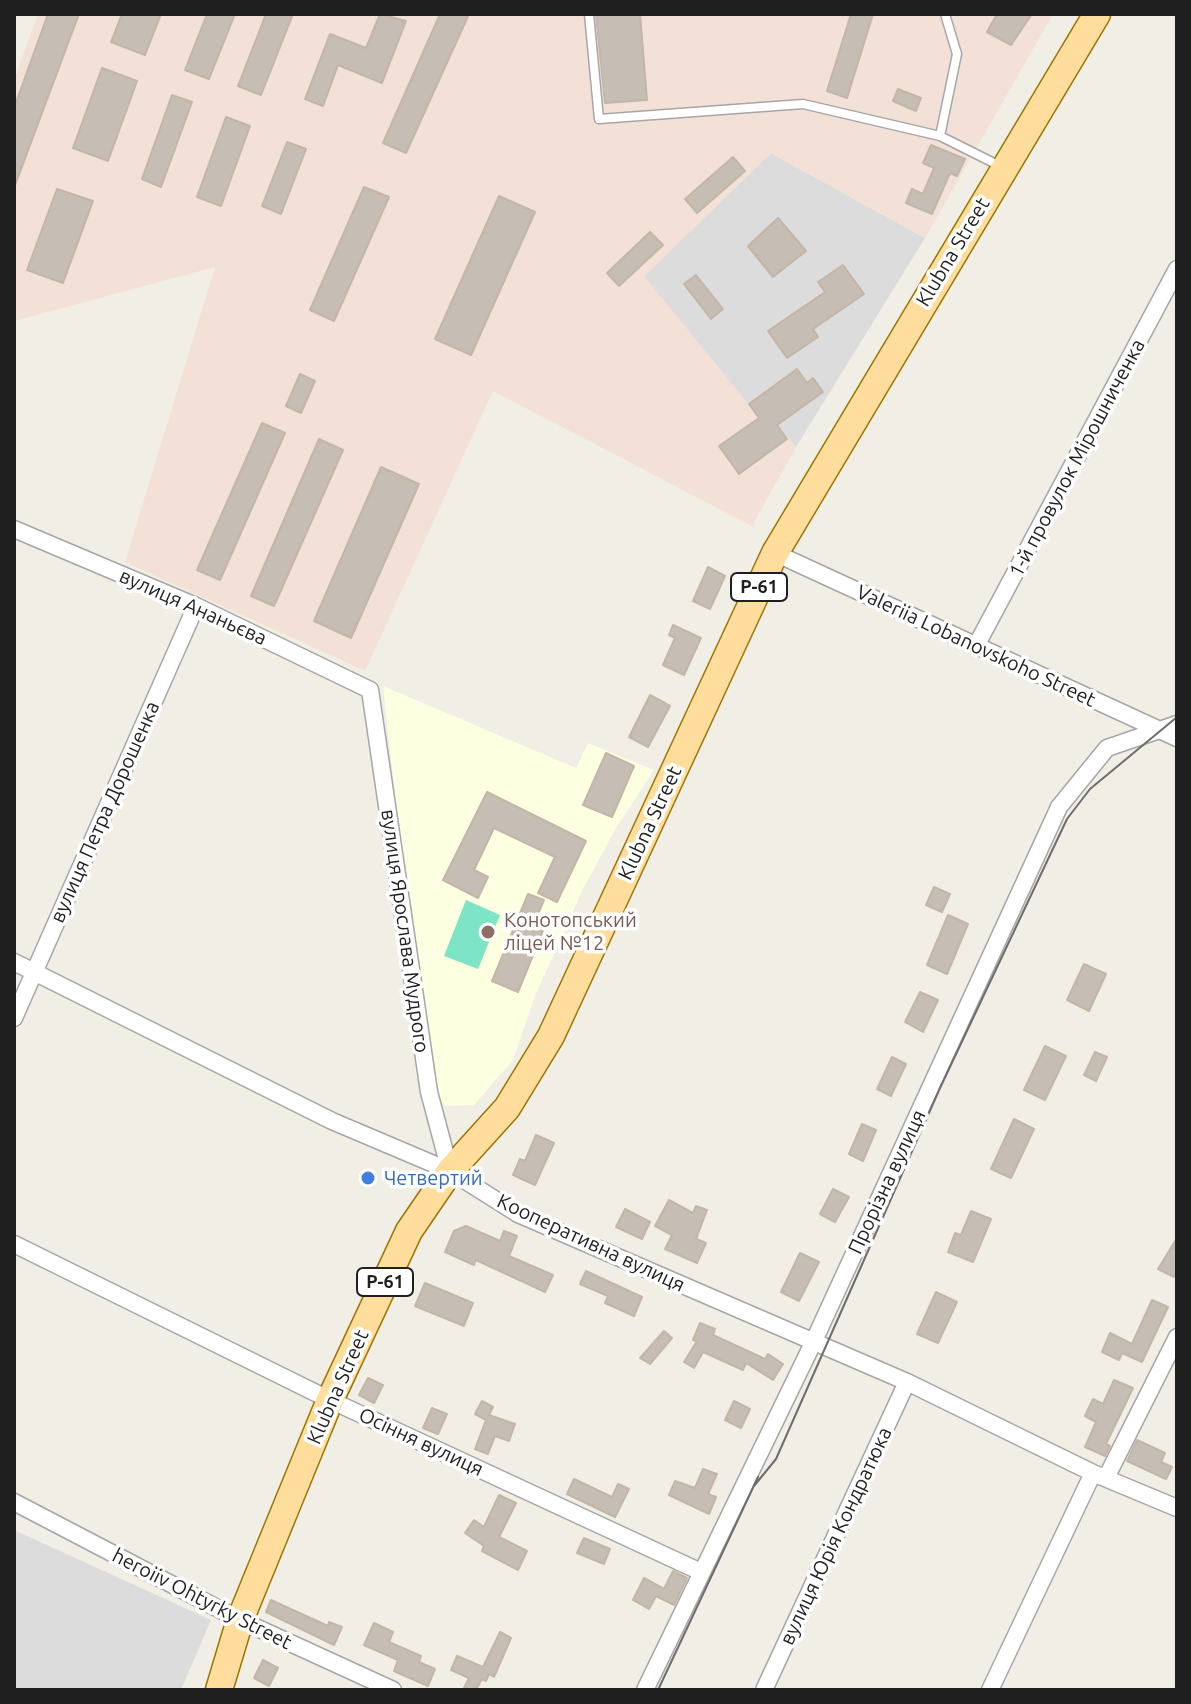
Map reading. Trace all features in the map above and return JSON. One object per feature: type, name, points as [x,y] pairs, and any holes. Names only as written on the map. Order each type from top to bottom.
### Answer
[{"type":"main road","name":"Klubna Street","points":[[219,1690],[240,1620],[330,1400],[409,1231],[450,1171],[507,1108],[551,1036],[775,553],[1097,14]]},
{"type":"street","name":"1-й провулок Мірошниченка","points":[[976,646],[1177,269]]},
{"type":"street","name":"вулиця Ананьєва","points":[[14,529],[196,606],[370,690]]},
{"type":"street","name":"Valeriia Lobanovskoho Street","points":[[775,553],[976,646],[1172,731]]},
{"type":"street","name":"вулиця Петра Дорошенка","points":[[14,1018],[196,606]]},
{"type":"street","name":"вулиця Ярослава Мудрого","points":[[370,690],[429,1092],[450,1171]]},
{"type":"street","name":"Прорізна вулиця","points":[[645,1690],[813,1343],[1059,807],[1107,748],[1172,731]]},
{"type":"street","name":"Кооперативна вулиця","points":[[14,962],[332,1121],[450,1171],[518,1214],[907,1382],[1099,1476],[1177,1508]]},
{"type":"street","name":"Осіння вулиця","points":[[14,1244],[330,1400],[701,1572]]},
{"type":"street","points":[[990,1690],[1099,1476],[1177,1337]]},
{"type":"street","name":"вулиця Юрія Кондратюка","points":[[764,1690],[907,1382]]},
{"type":"street","name":"heroiiv Ohtyrky Street","points":[[14,1502],[240,1620],[393,1690]]},
{"type":"lane","points":[[589,14],[599,119],[803,104],[940,136],[1003,167]]},
{"type":"lane","points":[[940,136],[957,54],[945,14]]},
{"type":"shaded area","points":[[38,14],[1053,14],[925,238],[771,153],[644,276],[759,417],[777,425],[796,447],[752,526],[493,391],[365,671],[125,562],[215,267],[14,321],[14,80]]},
{"type":"shaded area","points":[[771,153],[925,238],[796,447],[777,425],[759,418],[643,277]]},
{"type":"shaded area","name":"Конотопський ліцей №12","points":[[383,686],[576,768],[588,743],[654,770],[616,828],[583,889],[535,996],[513,1060],[474,1105],[445,1106],[439,1102],[405,885]]},
{"type":"shaded area","points":[[14,1530],[211,1620],[181,1690],[14,1690]]},
{"type":"green space","points":[[466,900],[500,915],[478,969],[444,956]]},
{"type":"building","points":[[48,14],[79,14],[14,188],[14,108]]},
{"type":"building","points":[[122,14],[161,14],[145,55],[111,42]]},
{"type":"building","points":[[207,14],[235,14],[209,79],[185,70]]},
{"type":"building","points":[[266,14],[293,14],[261,95],[238,86]]},
{"type":"building","points":[[380,14],[406,21],[382,83],[338,65],[323,106],[305,99],[330,34],[366,48]]},
{"type":"building","points":[[440,14],[469,14],[406,153],[383,143]]},
{"type":"building","points":[[596,14],[640,14],[647,100],[605,103]]},
{"type":"building","points":[[851,14],[873,14],[847,98],[827,91]]},
{"type":"building","points":[[997,14],[1032,14],[1011,45],[987,32]]},
{"type":"building","points":[[102,68],[137,81],[108,161],[73,148]]},
{"type":"building","points":[[898,89],[921,98],[916,111],[893,101]]},
{"type":"building","points":[[172,95],[192,102],[161,187],[142,179]]},
{"type":"building","points":[[226,117],[250,126],[221,206],[197,197]]},
{"type":"building","points":[[287,142],[306,149],[281,214],[262,206]]},
{"type":"building","points":[[931,145],[965,159],[957,176],[950,173],[932,214],[906,203],[912,189],[923,194],[934,168],[923,163]]},
{"type":"building","points":[[733,157],[745,171],[697,213],[685,199]]},
{"type":"building","points":[[364,187],[389,197],[334,321],[310,310]]},
{"type":"building","points":[[57,189],[93,201],[63,283],[27,270]]},
{"type":"building","points":[[499,196],[535,212],[471,355],[435,339]]},
{"type":"building","points":[[778,218],[806,251],[773,277],[748,246]]},
{"type":"building","points":[[650,232],[663,245],[619,286],[607,273]]},
{"type":"building","points":[[843,265],[864,294],[813,329],[818,337],[787,358],[768,331],[825,292],[818,282]]},
{"type":"building","points":[[696,275],[723,309],[711,319],[684,284]]},
{"type":"building","points":[[797,369],[807,383],[813,378],[823,392],[777,425],[787,439],[739,474],[719,446],[759,418],[749,404]]},
{"type":"building","points":[[300,374],[315,381],[301,413],[286,406]]},
{"type":"building","points":[[262,423],[285,433],[220,580],[197,570]]},
{"type":"building","points":[[319,439],[343,450],[274,606],[251,596]]},
{"type":"building","points":[[381,467],[419,484],[351,638],[314,621]]},
{"type":"building","points":[[708,567],[725,576],[710,609],[693,601]]},
{"type":"building","points":[[673,625],[701,638],[684,675],[663,665],[675,638],[669,635]]},
{"type":"building","points":[[650,695],[670,706],[648,747],[629,737]]},
{"type":"building","points":[[606,753],[634,766],[612,817],[583,805]]},
{"type":"building","points":[[487,792],[586,841],[557,902],[538,893],[555,857],[494,828],[474,870],[488,877],[478,898],[443,880]]},
{"type":"building","points":[[934,887],[950,894],[942,912],[926,905]]},
{"type":"building","points":[[528,894],[544,900],[533,926],[543,931],[518,992],[492,981]]},
{"type":"building","points":[[948,915],[968,924],[947,974],[927,965]]},
{"type":"building","points":[[1084,964],[1106,974],[1089,1011],[1067,1000]]},
{"type":"building","points":[[920,992],[938,1000],[923,1032],[905,1022]]},
{"type":"building","points":[[1045,1046],[1066,1056],[1045,1100],[1024,1090]]},
{"type":"building","points":[[1095,1052],[1107,1057],[1096,1081],[1084,1075]]},
{"type":"building","points":[[892,1057],[906,1064],[891,1096],[877,1089]]},
{"type":"building","points":[[1014,1119],[1034,1129],[1011,1178],[991,1169]]},
{"type":"building","points":[[862,1124],[876,1130],[863,1161],[849,1154]]},
{"type":"building","points":[[536,1135],[554,1143],[535,1185],[513,1175],[520,1159],[525,1161]]},
{"type":"building","points":[[833,1189],[849,1197],[835,1222],[820,1214]]},
{"type":"building","points":[[669,1200],[693,1213],[696,1206],[707,1210],[696,1239],[706,1243],[697,1263],[665,1249],[672,1235],[655,1226]]},
{"type":"building","points":[[625,1209],[650,1222],[642,1239],[616,1227]]},
{"type":"building","points":[[971,1211],[991,1219],[973,1262],[948,1252],[955,1233],[961,1235]]},
{"type":"building","points":[[466,1226],[500,1241],[504,1231],[517,1236],[509,1256],[553,1275],[545,1292],[476,1260],[474,1265],[445,1252],[454,1231]]},
{"type":"building","points":[[1177,1238],[1177,1269],[1174,1277],[1158,1269]]},
{"type":"building","points":[[800,1253],[819,1262],[799,1301],[781,1292]]},
{"type":"building","points":[[586,1271],[642,1297],[634,1316],[605,1303],[608,1296],[580,1284]]},
{"type":"building","points":[[425,1283],[473,1303],[464,1326],[415,1306]]},
{"type":"building","points":[[936,1292],[957,1302],[938,1343],[917,1334]]},
{"type":"building","points":[[1152,1300],[1168,1307],[1142,1362],[1122,1353],[1119,1360],[1102,1352],[1110,1333],[1132,1344]]},
{"type":"building","points":[[700,1323],[715,1329],[713,1335],[765,1359],[768,1354],[783,1364],[773,1380],[746,1363],[743,1370],[703,1352],[694,1368],[684,1362],[697,1341],[693,1340]]},
{"type":"building","points":[[664,1331],[672,1338],[650,1364],[640,1358]]},
{"type":"building","points":[[368,1378],[383,1385],[374,1403],[359,1395]]},
{"type":"building","points":[[1114,1380],[1133,1388],[1106,1444],[1110,1446],[1105,1456],[1085,1447],[1096,1422],[1085,1416],[1093,1399],[1103,1404]]},
{"type":"building","points":[[482,1401],[493,1407],[489,1415],[515,1424],[509,1441],[495,1436],[488,1454],[475,1449],[486,1420],[475,1414]]},
{"type":"building","points":[[734,1401],[750,1409],[741,1428],[725,1420]]},
{"type":"building","points":[[432,1408],[447,1414],[438,1434],[423,1428]]},
{"type":"building","points":[[1137,1440],[1165,1453],[1161,1462],[1172,1467],[1166,1479],[1127,1461]]},
{"type":"building","points":[[703,1469],[717,1474],[708,1494],[716,1497],[709,1514],[669,1495],[675,1481],[695,1488]]},
{"type":"building","points":[[574,1479],[612,1497],[618,1484],[629,1489],[615,1517],[567,1494]]},
{"type":"building","points":[[499,1495],[516,1503],[499,1537],[527,1551],[518,1570],[482,1551],[484,1546],[465,1533],[474,1520],[484,1527]]},
{"type":"building","points":[[584,1538],[610,1549],[604,1564],[577,1553]]},
{"type":"building","points":[[673,1571],[687,1578],[674,1605],[656,1596],[649,1609],[633,1600],[644,1578],[664,1589]]},
{"type":"building","points":[[271,1600],[328,1626],[329,1622],[342,1627],[334,1645],[266,1612]]},
{"type":"building","points":[[374,1623],[393,1632],[389,1642],[421,1656],[419,1662],[435,1669],[428,1686],[394,1671],[398,1660],[364,1645]]},
{"type":"building","points":[[500,1632],[511,1638],[494,1677],[489,1674],[486,1681],[482,1679],[476,1690],[463,1690],[469,1678],[451,1670],[457,1656],[483,1667]]},
{"type":"building","points":[[263,1660],[278,1668],[269,1686],[254,1678]]},
{"type":"tram line","points":[[754,1486],[776,1459],[940,1088],[1067,819],[1090,789],[1177,717]]},
{"type":"tram line","points":[[658,1690],[758,1477]]},
{"type":"place","name":"Конотопський ліцей №12","points":[[488,932]]},
{"type":"place","name":"Четвертий","points":[[368,1178]]}]
